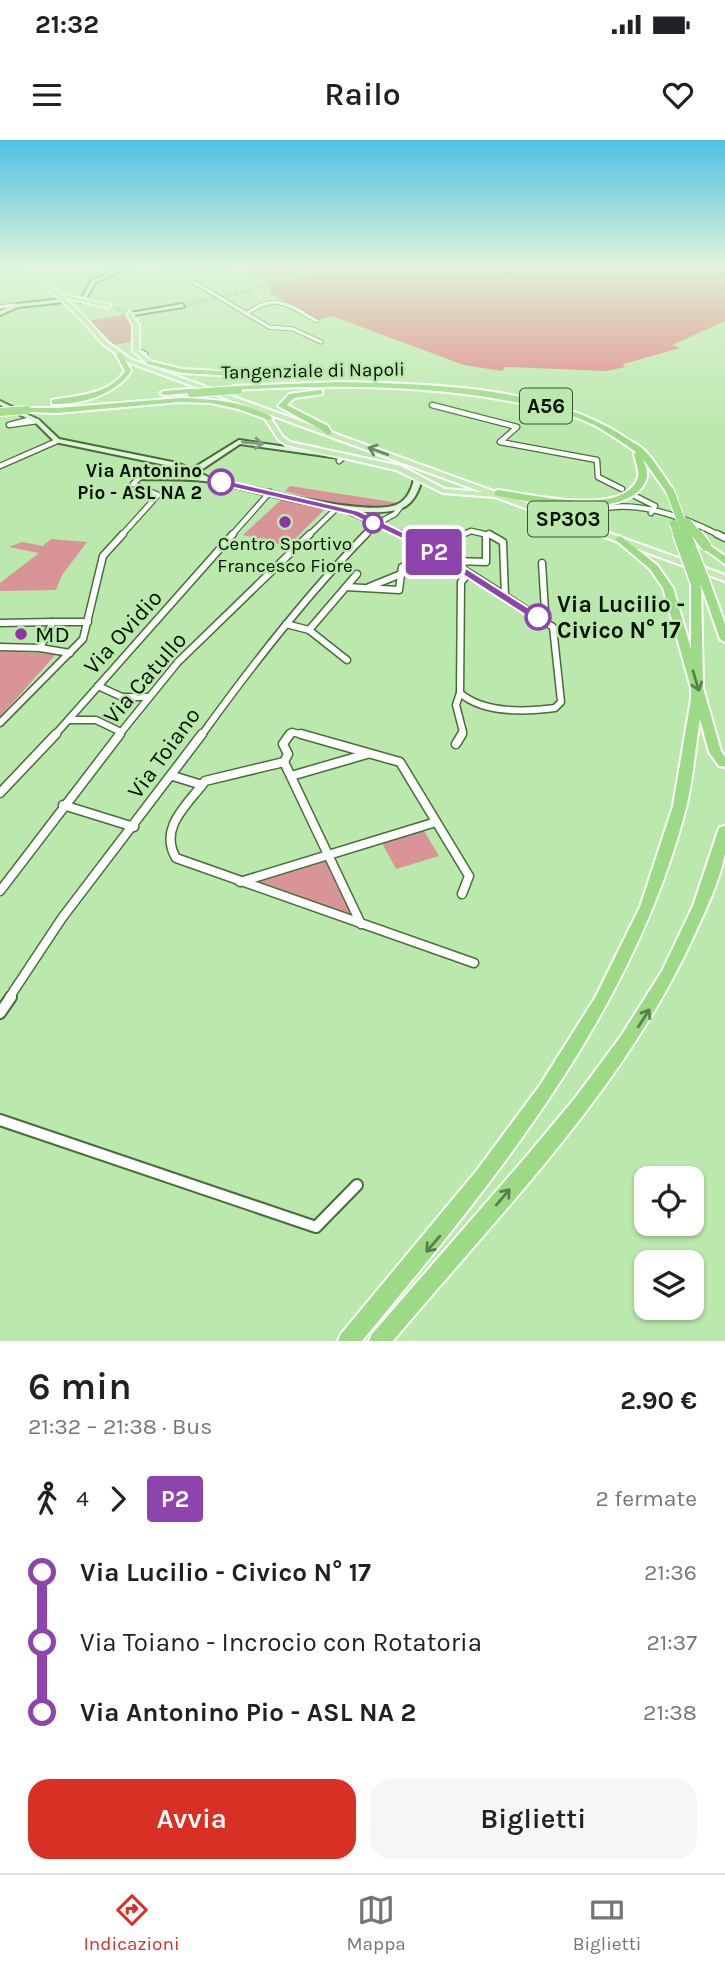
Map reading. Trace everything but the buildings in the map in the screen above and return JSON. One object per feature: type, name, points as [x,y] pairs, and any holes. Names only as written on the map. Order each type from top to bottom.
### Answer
[{"type":"highway","points":[[17,407],[73,398],[110,387],[128,371],[123,351]]},
{"type":"highway","points":[[143,356],[189,372],[394,387]]},
{"type":"highway","points":[[328,433],[325,428],[287,411],[282,407],[282,402],[292,396],[309,392],[394,387]]},
{"type":"highway","name":"Tangenziale di Napoli","points":[[0,411],[17,407],[236,389],[394,387],[498,396],[579,416],[635,445],[656,466],[683,536]]},
{"type":"highway","name":"Tangenziale di Napoli","points":[[394,387],[467,395],[546,409],[603,430],[638,454],[653,473],[678,513],[683,536]]},
{"type":"highway","name":"Tangenziale di Napoli","points":[[0,411],[190,392]]},
{"type":"highway","points":[[27,410],[196,401],[244,406],[269,418]]},
{"type":"highway","points":[[498,493],[553,503],[590,503],[616,498],[634,490],[641,482],[643,472],[638,454]]},
{"type":"highway","points":[[678,513],[706,547],[725,561]]},
{"type":"highway","points":[[683,536],[725,639]]},
{"type":"highway","points":[[620,539],[654,567],[668,589],[713,735],[715,752],[723,762]]},
{"type":"highway","points":[[701,585],[717,655]]},
{"type":"highway","points":[[720,784],[725,726]]},
{"type":"highway","points":[[578,1079],[639,994],[670,936],[698,871],[714,814]]},
{"type":"highway","points":[[379,1341],[496,1206],[630,1039],[654,1002],[693,925],[708,888],[725,831]]},
{"type":"highway","points":[[348,1341],[553,1111]]},
{"type":"main road","points":[[86,321],[106,343],[175,376],[516,500]]},
{"type":"main road","points":[[136,321],[136,341],[143,356]]},
{"type":"main road","points":[[123,351],[136,341]]},
{"type":"main road","points":[[123,351],[143,356],[175,376]]},
{"type":"main road","points":[[257,407],[269,418],[276,432],[288,444],[342,459],[398,468],[432,487],[453,494],[485,494],[516,500]]},
{"type":"main road","points":[[276,432],[290,425],[315,428]]},
{"type":"main road","points":[[432,487],[444,487],[453,483],[451,478],[442,474]]},
{"type":"main road","name":"SP303","points":[[516,500],[725,578]]},
{"type":"street","points":[[258,321],[269,327],[293,329],[321,342]]},
{"type":"street","points":[[0,403],[34,420],[57,441],[185,468],[207,479]]},
{"type":"street","points":[[432,405],[517,427],[500,442],[597,460],[598,477],[622,489]]},
{"type":"street","points":[[0,426],[34,420]]},
{"type":"street","points":[[0,466],[57,441]]},
{"type":"street","points":[[174,480],[194,472],[239,442],[342,459]]},
{"type":"street","points":[[0,723],[83,639],[103,556],[159,495],[133,484],[153,461]]},
{"type":"street","points":[[174,480],[184,475],[185,468]]},
{"type":"street","points":[[140,477],[207,479],[338,507],[377,511],[401,506],[416,489],[418,478]]},
{"type":"street","name":"Via Ovidio","points":[[0,793],[69,720],[270,492]]},
{"type":"street","points":[[635,496],[655,506],[652,513]]},
{"type":"street","name":"Via Toiano","points":[[0,1013],[62,918],[173,776],[286,624],[376,525],[395,514],[401,506]]},
{"type":"street","points":[[338,507],[413,540],[553,627],[561,702],[555,708],[479,706],[465,701],[460,694]]},
{"type":"street","name":"Via Catullo","points":[[0,891],[121,732],[201,639],[338,507]]},
{"type":"street","points":[[575,522],[603,508],[652,513],[725,538]]},
{"type":"street","points":[[459,557],[460,534],[464,531],[484,532],[503,542],[505,596]]},
{"type":"street","points":[[448,560],[486,562],[486,536]]},
{"type":"street","points":[[346,587],[400,590],[402,567],[411,564],[413,540]]},
{"type":"street","points":[[536,616],[545,611],[542,563]]},
{"type":"street","points":[[456,744],[463,732],[456,705],[460,694],[461,582],[468,573]]},
{"type":"street","points":[[309,630],[357,574]]},
{"type":"street","points":[[367,588],[401,574]]},
{"type":"street","points":[[40,648],[53,622]]},
{"type":"street","points":[[0,623],[88,622]]},
{"type":"street","points":[[286,624],[309,630],[347,660]]},
{"type":"street","points":[[0,647],[40,648],[70,653]]},
{"type":"street","points":[[98,685],[110,694],[131,698],[150,697]]},
{"type":"street","points":[[69,720],[86,719],[109,724],[121,732]]},
{"type":"street","points":[[462,894],[469,876],[400,762],[292,732],[283,744],[288,754],[284,762],[205,781],[172,825],[167,836],[171,852],[187,864],[474,963]]},
{"type":"street","points":[[291,776],[369,753]]},
{"type":"street","points":[[284,762],[361,924]]},
{"type":"street","points":[[173,776],[202,785]]},
{"type":"street","points":[[63,805],[134,827]]},
{"type":"street","points":[[240,882],[436,822]]},
{"type":"street","points":[[0,1120],[316,1227],[357,1185]]},
{"type":"shaded area","points":[[90,321],[130,321],[130,342],[114,345]]},
{"type":"shaded area","points":[[346,321],[725,321],[672,345],[680,348],[606,371],[505,367],[502,371],[464,365]]},
{"type":"shaded area","points":[[290,486],[399,503],[387,508],[358,509],[285,491]]},
{"type":"shaded area","name":"Centro Sportivo Francesco Fiore","points":[[282,499],[325,509],[288,546],[243,535]]},
{"type":"shaded area","points":[[51,539],[87,542],[62,575],[56,590],[0,591],[0,583],[39,553],[9,547],[22,542],[43,546]]},
{"type":"shaded area","points":[[0,651],[56,654],[0,717]]},
{"type":"shaded area","points":[[424,831],[439,856],[396,869],[382,843]]},
{"type":"shaded area","points":[[326,860],[354,916],[255,883]]},
{"type":"bus line","name":"P2","points":[[221,482],[356,513],[425,546],[538,617]]},
{"type":"place","name":"Via Antonino Pio - ASL NA 2","points":[[221,482]]},
{"type":"place","name":"Centro Sportivo Francesco Fiore","points":[[285,522]]},
{"type":"place","name":"Via Lucilio - Civico N° 17","points":[[538,617]]},
{"type":"place","name":"MD","points":[[21,634]]}]
